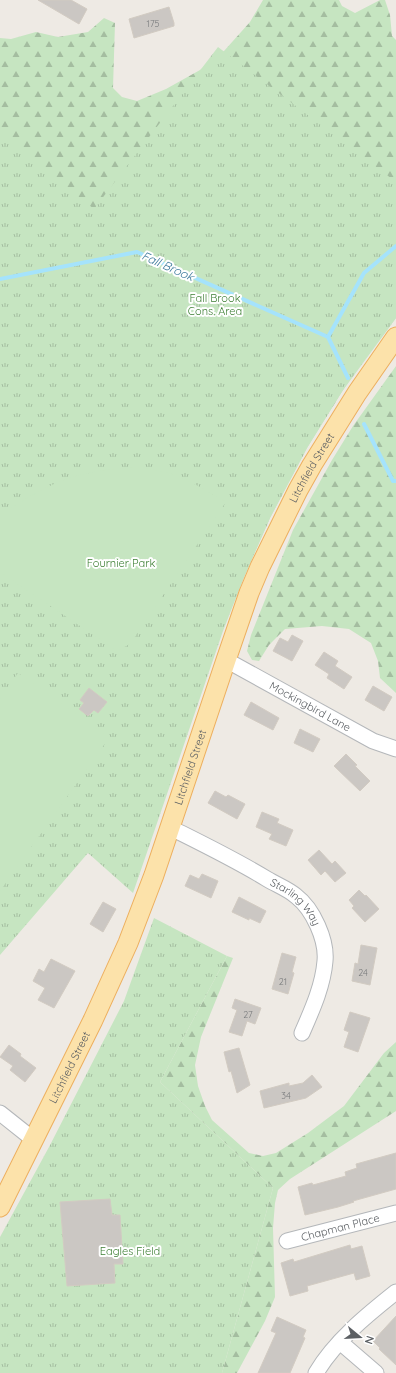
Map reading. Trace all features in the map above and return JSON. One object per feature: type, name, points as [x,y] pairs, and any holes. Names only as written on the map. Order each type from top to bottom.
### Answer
[{"type":"main road","name":"Litchfield Street","points":[[0,1207],[93,1020],[128,943],[171,828],[226,660],[249,593],[260,567],[298,490],[357,393],[396,337]]},
{"type":"street","name":"Mockingbird Lane","points":[[226,660],[373,741],[396,749]]},
{"type":"street","name":"Starling Way","points":[[171,828],[252,870],[297,896],[314,916],[322,937],[326,959],[322,982],[302,1033]]},
{"type":"street","points":[[0,1113],[34,1140]]},
{"type":"street","name":"Chapman Place","points":[[287,1241],[395,1216]]},
{"type":"street","points":[[316,1373],[328,1355],[340,1342],[396,1292]]},
{"type":"street","points":[[340,1342],[376,1373]]},
{"type":"green space","name":"Fall Brook Cons. Area","points":[[263,0],[339,0],[342,6],[355,13],[380,0],[385,0],[390,15],[392,36],[396,40],[396,318],[350,379],[307,448],[270,518],[231,609],[0,426],[0,38],[11,39],[36,32],[58,37],[88,32],[104,18],[115,23],[113,88],[122,97],[137,101],[166,89],[200,70],[224,51],[250,22]]},
{"type":"green space","name":"Fournier Park","points":[[218,47],[396,182],[396,318],[341,393],[307,448],[270,518],[244,577],[223,631],[133,893],[88,853],[0,955],[0,134],[94,209]]},
{"type":"green space","points":[[396,366],[396,693],[380,678],[378,661],[371,643],[349,629],[322,626],[285,629],[269,645],[259,661],[252,660],[247,651],[251,635],[293,530],[353,426]]},
{"type":"green space","name":"Fournier Park","points":[[140,467],[177,475],[226,502],[130,644],[117,651],[0,572],[0,516],[45,488],[69,478],[100,471]]},
{"type":"green space","points":[[18,673],[109,738],[0,891],[0,699]]},
{"type":"green space","name":"Eagles Field","points":[[154,918],[227,956],[160,1082],[273,1188],[222,1373],[0,1373],[0,1237],[49,1147],[124,1001]]},
{"type":"green space","points":[[227,956],[233,958],[201,1037],[195,1065],[198,1086],[212,1120],[249,1153],[263,1156],[276,1153],[308,1133],[344,1106],[384,1053],[396,1042],[396,1111],[290,1179],[278,1190],[275,1203],[273,1228],[275,1297],[265,1321],[237,1373],[222,1373],[273,1188],[160,1082]]},
{"type":"building","points":[[38,0],[71,0],[87,9],[79,24]]},
{"type":"building","points":[[169,7],[174,26],[134,38],[129,19]]},
{"type":"building","points":[[292,635],[303,641],[292,661],[273,651],[280,638],[288,642]]},
{"type":"building","points":[[324,652],[338,661],[335,666],[352,677],[344,689],[327,678],[329,674],[315,665]]},
{"type":"building","points":[[373,686],[392,697],[384,711],[365,700]]},
{"type":"building","points":[[89,688],[107,702],[98,713],[94,710],[88,716],[79,709],[84,703],[80,700]]},
{"type":"building","points":[[251,702],[279,718],[273,730],[244,715]]},
{"type":"building","points":[[300,729],[320,739],[313,752],[294,743]]},
{"type":"building","points":[[346,754],[357,765],[355,766],[370,781],[360,791],[334,766]]},
{"type":"building","points":[[215,791],[226,797],[228,795],[245,804],[237,819],[208,803]]},
{"type":"building","points":[[262,812],[279,819],[277,823],[293,830],[286,846],[269,839],[272,834],[256,827]]},
{"type":"building","points":[[319,850],[332,864],[335,861],[346,873],[335,882],[325,871],[321,875],[308,860]]},
{"type":"building","points":[[202,874],[218,881],[211,898],[185,886],[190,875],[199,879]]},
{"type":"building","points":[[359,890],[379,909],[365,922],[352,908],[354,906],[349,900]]},
{"type":"building","points":[[239,897],[266,911],[260,923],[249,918],[249,920],[232,912]]},
{"type":"building","points":[[103,902],[116,909],[103,932],[90,924]]},
{"type":"building","points":[[361,945],[377,948],[370,985],[352,981],[355,963],[358,964]]},
{"type":"building","points":[[282,953],[296,957],[292,972],[294,973],[288,994],[272,989]]},
{"type":"building","points":[[51,959],[75,971],[54,1008],[38,1000],[45,988],[33,981],[39,969],[44,972]]},
{"type":"building","points":[[235,999],[261,1008],[255,1024],[247,1021],[242,1036],[229,1032],[237,1010],[232,1008]]},
{"type":"building","points":[[350,1012],[370,1018],[358,1052],[344,1047],[349,1032],[344,1030]]},
{"type":"building","points":[[9,1045],[21,1054],[20,1056],[36,1068],[25,1082],[10,1070],[13,1066],[0,1057]]},
{"type":"building","points":[[239,1048],[250,1085],[237,1093],[231,1071],[229,1072],[224,1052]]},
{"type":"building","points":[[312,1075],[322,1087],[306,1098],[264,1108],[260,1091],[289,1083],[289,1086],[303,1083]]},
{"type":"building","points":[[396,1153],[396,1189],[353,1201],[354,1202],[338,1207],[305,1215],[298,1187],[312,1183],[313,1185],[346,1176],[345,1172],[357,1168],[356,1164]]},
{"type":"building","points":[[110,1199],[112,1215],[120,1215],[123,1264],[114,1264],[115,1283],[67,1286],[60,1202]]},
{"type":"building","points":[[350,1245],[351,1249],[362,1246],[370,1276],[356,1280],[354,1273],[307,1286],[308,1291],[290,1296],[281,1263],[293,1259],[294,1262]]},
{"type":"building","points":[[396,1316],[396,1365],[379,1349],[380,1348],[373,1341]]},
{"type":"building","points":[[277,1317],[306,1330],[303,1337],[305,1338],[290,1373],[258,1373],[276,1333],[271,1331]]},
{"type":"waterway","points":[[328,337],[364,273],[396,246]]},
{"type":"waterway","name":"Fall Brook","points":[[0,279],[137,252],[328,337],[348,378]]},
{"type":"waterway","name":"Fall Brook","points":[[364,424],[393,481],[396,481]]}]
